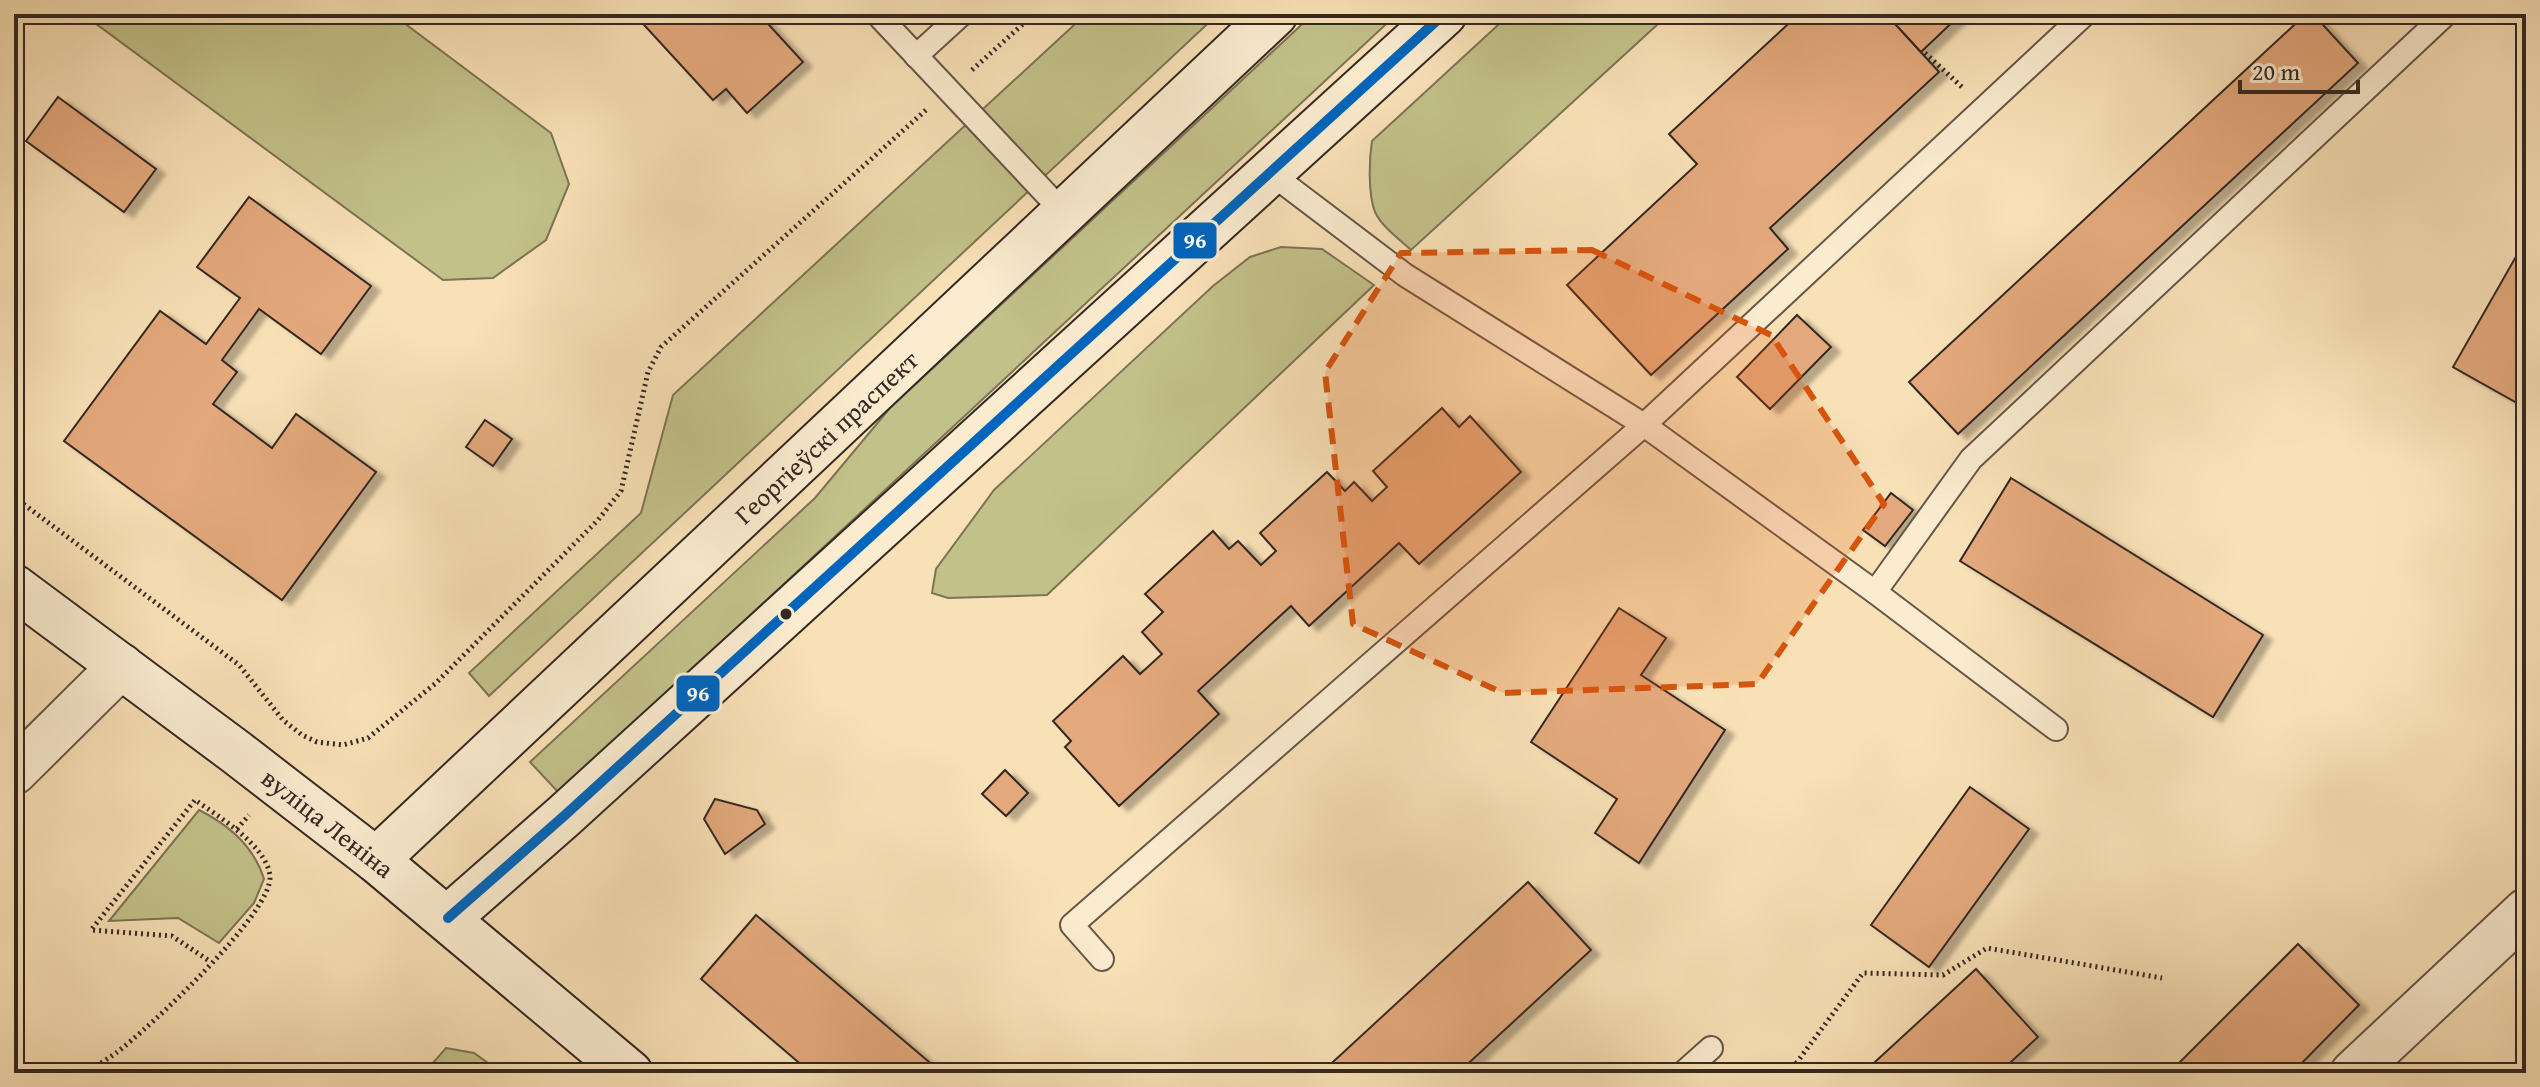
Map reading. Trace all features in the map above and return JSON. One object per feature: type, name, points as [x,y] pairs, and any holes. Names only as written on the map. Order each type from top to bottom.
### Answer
[{"type":"main road","name":"Георгіеўскі праспект","points":[[376,860],[1275,14]]},
{"type":"main road","points":[[448,918],[564,816],[1444,14]]},
{"type":"main road","name":"вуліца Леніна","points":[[14,587],[376,860],[630,1073]]},
{"type":"main road","points":[[14,772],[121,666]]},
{"type":"main road","points":[[2353,1073],[2526,911]]},
{"type":"lane","points":[[877,14],[1064,213]]},
{"type":"lane","points":[[916,56],[962,14]]},
{"type":"lane","points":[[1102,959],[1072,925],[1644,425],[2085,14]]},
{"type":"lane","points":[[1875,592],[1971,459],[2446,14]]},
{"type":"lane","points":[[1269,172],[1405,275],[1644,425],[1875,592],[2056,729]]},
{"type":"lane","points":[[1683,1073],[1711,1048]]},
{"type":"path","points":[[14,497],[239,665],[283,720],[314,741],[343,745],[368,738],[436,683],[598,520],[621,491],[648,372],[661,347],[1034,14]]},
{"type":"path","points":[[1925,53],[1985,108]]},
{"type":"path","points":[[308,748],[314,741]]},
{"type":"path","points":[[86,1073],[116,1053],[147,1026],[211,962],[258,910],[268,891],[270,876],[265,861],[237,829],[195,800],[91,930],[172,936],[211,962]]},
{"type":"path","points":[[1789,1073],[1863,973],[1943,975],[1987,948],[2162,978]]},
{"type":"highlighted area","points":[[1592,250],[1771,335],[1884,504],[1757,684],[1503,693],[1353,624],[1325,372],[1401,253]]},
{"type":"shaded area","points":[[91,14],[392,14],[551,133],[569,184],[546,240],[493,278],[443,280],[95,23]]},
{"type":"shaded area","points":[[1086,14],[1218,14],[489,696],[469,673],[641,513],[673,395]]},
{"type":"shaded area","points":[[1313,14],[1397,14],[559,793],[530,762],[815,498],[890,408]]},
{"type":"shaded area","points":[[1510,14],[1669,14],[1411,250],[1386,228],[1375,212],[1370,177],[1372,141]]},
{"type":"shaded area","points":[[1281,247],[1322,249],[1374,285],[1047,595],[948,598],[932,593],[936,569],[994,490],[1213,286],[1250,257]]},
{"type":"shaded area","points":[[199,810],[230,830],[254,856],[264,879],[254,903],[219,943],[178,918],[109,921]]},
{"type":"shaded area","points":[[446,1048],[474,1053],[502,1073],[424,1073]]},
{"type":"building","points":[[634,14],[759,14],[803,62],[747,113],[726,89],[713,100]]},
{"type":"building","points":[[1799,14],[1886,14],[1939,72],[1770,228],[1788,249],[1651,375],[1567,285],[1697,164],[1669,134]]},
{"type":"building","points":[[1886,14],[1961,14],[1921,52]]},
{"type":"building","points":[[2306,14],[2313,14],[2358,63],[1958,434],[1909,382]]},
{"type":"building","points":[[58,97],[156,169],[124,212],[26,141]]},
{"type":"building","points":[[249,197],[371,286],[321,354],[259,309],[222,360],[237,372],[213,404],[272,448],[296,414],[376,472],[282,600],[64,441],[160,311],[206,344],[240,298],[197,267]]},
{"type":"building","points":[[2526,239],[2526,408],[2453,367]]},
{"type":"building","points":[[1797,315],[1831,347],[1770,409],[1737,377]]},
{"type":"building","points":[[1442,408],[1459,427],[1470,416],[1521,472],[1419,564],[1399,543],[1309,626],[1291,606],[1198,691],[1219,714],[1119,806],[1065,747],[1071,741],[1053,721],[1123,656],[1140,674],[1162,654],[1142,632],[1163,612],[1145,594],[1213,531],[1229,549],[1238,541],[1261,565],[1276,551],[1260,533],[1327,472],[1345,491],[1354,482],[1372,501],[1387,487],[1373,471]]},
{"type":"building","points":[[485,420],[512,439],[493,466],[466,447]]},
{"type":"building","points":[[2011,478],[2263,635],[2213,717],[1960,561]]},
{"type":"building","points":[[1891,493],[1913,510],[1885,546],[1863,530]]},
{"type":"building","points":[[1619,608],[1666,638],[1641,675],[1725,730],[1639,863],[1595,833],[1617,799],[1531,742]]},
{"type":"building","points":[[1005,770],[1028,793],[1006,816],[982,794]]},
{"type":"building","points":[[1970,787],[2029,829],[1929,967],[1871,925]]},
{"type":"building","points":[[715,799],[757,810],[765,824],[725,854],[704,819]]},
{"type":"building","points":[[1528,882],[1591,950],[1458,1073],[1321,1073]]},
{"type":"building","points":[[756,915],[942,1073],[811,1073],[701,979]]},
{"type":"building","points":[[2298,944],[2359,1005],[2292,1073],[2169,1073]]},
{"type":"building","points":[[1976,969],[2038,1037],[1999,1073],[1863,1073]]},
{"type":"transit line","name":"96","points":[[448,918],[564,816],[1444,14]]}]
